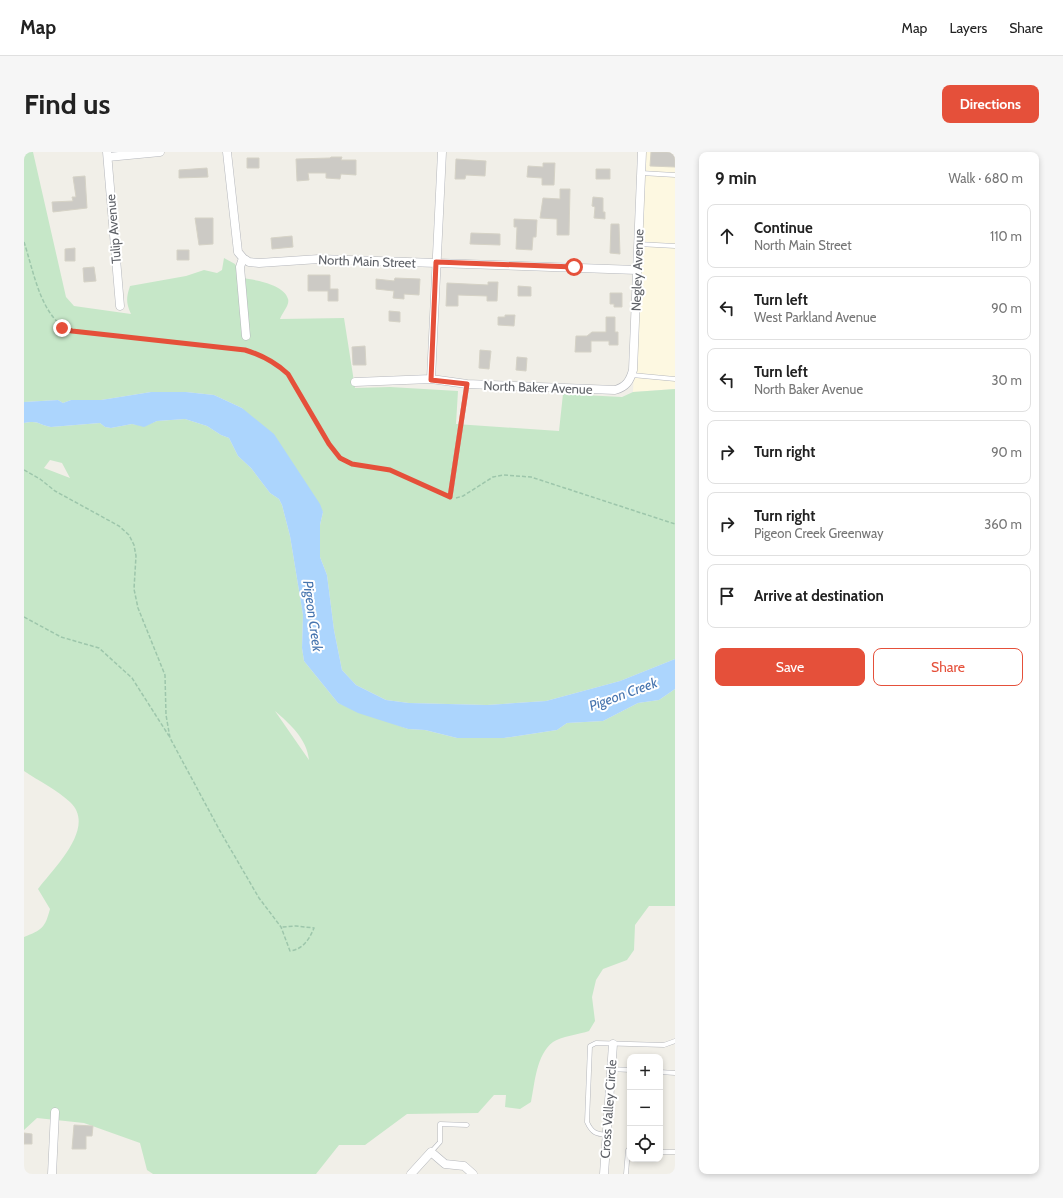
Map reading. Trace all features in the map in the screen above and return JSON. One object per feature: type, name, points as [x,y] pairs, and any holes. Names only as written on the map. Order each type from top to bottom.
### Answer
[{"type":"street","points":[[107,154],[160,152]]},
{"type":"street","points":[[227,152],[238,252],[243,258],[240,267],[246,336]]},
{"type":"street","points":[[431,380],[442,152]]},
{"type":"street","name":"Negley Avenue","points":[[632,375],[642,152]]},
{"type":"street","name":"Tulip Avenue","points":[[107,154],[120,306]]},
{"type":"street","name":"North Main Street","points":[[243,258],[249,262],[259,263],[319,259],[637,270]]},
{"type":"street","name":"North Baker Avenue","points":[[355,382],[431,380],[467,384],[615,390],[624,386],[632,375]]},
{"type":"street","name":"Cross Valley Circle","points":[[604,1174],[613,1044]]},
{"type":"street","points":[[52,1174],[55,1112]]},
{"type":"street","points":[[411,1174],[430,1152],[446,1164],[464,1166],[473,1174]]},
{"type":"lane","points":[[641,173],[675,175]]},
{"type":"lane","points":[[638,244],[675,246]]},
{"type":"lane","points":[[632,375],[675,379]]},
{"type":"lane","points":[[450,497],[467,384]]},
{"type":"lane","points":[[607,1134],[596,1134],[591,1131],[587,1122],[590,1046],[596,1043],[664,1045],[675,1041]]},
{"type":"lane","points":[[611,1069],[627,1070]]},
{"type":"lane","points":[[663,1072],[675,1073]]},
{"type":"lane","points":[[430,1152],[440,1142],[440,1124],[467,1125]]},
{"type":"lane","points":[[663,1152],[675,1152]]},
{"type":"lane","points":[[626,1174],[627,1162]]},
{"type":"path","points":[[24,242],[45,303],[50,314],[62,328],[72,331],[237,349],[260,355],[280,367],[288,374],[329,444],[340,458],[352,464],[390,470],[450,497],[457,498],[493,478],[503,475],[531,477],[675,524]]},
{"type":"path","points":[[24,470],[40,479],[55,491],[119,526],[129,535],[134,545],[136,556],[134,589],[138,608],[165,675],[166,715],[170,738]]},
{"type":"path","points":[[24,617],[61,637],[93,645],[122,667],[132,678],[170,738],[220,831],[259,898],[281,927],[290,951],[296,950],[304,944],[310,938],[314,928],[296,926],[281,927]]},
{"type":"shaded area","points":[[644,152],[675,152],[675,389],[633,392]]},
{"type":"green space","points":[[24,152],[33,152],[66,297],[74,306],[131,314],[127,300],[130,286],[186,276],[204,270],[217,273],[222,270],[224,258],[235,264],[243,278],[275,286],[285,294],[288,299],[288,304],[280,319],[344,318],[355,388],[390,387],[458,391],[456,424],[559,431],[563,394],[622,397],[633,392],[675,389],[675,659],[620,681],[546,701],[487,705],[409,703],[386,700],[356,685],[342,670],[334,630],[327,575],[320,557],[320,525],[323,512],[242,408],[214,395],[186,392],[151,392],[101,400],[71,400],[63,403],[58,400],[24,402]]},
{"type":"green space","points":[[185,419],[207,426],[229,438],[238,456],[251,468],[270,493],[279,499],[290,536],[303,615],[302,648],[304,661],[338,703],[408,729],[425,730],[457,738],[504,738],[557,730],[567,723],[603,721],[638,703],[659,700],[675,689],[675,906],[649,906],[635,925],[634,950],[627,960],[603,969],[596,980],[592,997],[595,1021],[589,1031],[556,1040],[547,1048],[537,1070],[531,1102],[520,1109],[505,1107],[506,1095],[494,1095],[478,1113],[407,1114],[365,1145],[339,1145],[316,1174],[153,1174],[147,1170],[140,1143],[84,1123],[37,1118],[24,1130],[24,937],[42,928],[46,920],[50,909],[38,889],[70,847],[76,835],[79,823],[77,812],[70,802],[24,771],[24,423],[36,422],[51,427],[100,423],[105,427],[111,428],[132,424],[144,426],[157,421]],"holes":[[[50,460],[62,463],[70,478],[44,468]],[[275,711],[297,732],[305,745],[309,760]]]},
{"type":"water","name":"Pigeon Creek","points":[[151,392],[186,392],[214,395],[242,408],[274,434],[320,504],[323,512],[320,525],[320,557],[327,575],[334,630],[342,670],[356,685],[386,700],[409,703],[487,705],[546,701],[620,681],[675,659],[675,689],[659,700],[638,703],[603,721],[567,723],[557,730],[504,738],[457,738],[425,730],[408,729],[358,713],[338,703],[304,661],[302,648],[303,615],[290,536],[282,505],[279,499],[270,493],[251,468],[238,456],[229,438],[207,426],[185,419],[157,421],[144,427],[132,424],[111,428],[105,427],[100,423],[51,427],[36,422],[24,423],[24,402],[58,400],[63,403],[71,400],[101,400]]},
{"type":"building","points":[[651,152],[675,152],[675,167],[650,166]]},
{"type":"building","points":[[342,157],[341,160],[356,160],[356,175],[341,174],[340,179],[326,178],[326,173],[308,173],[309,180],[297,181],[296,159]]},
{"type":"building","points":[[247,158],[259,158],[259,168],[247,168]]},
{"type":"building","points":[[456,159],[486,161],[485,176],[466,175],[465,179],[455,179]]},
{"type":"building","points":[[543,163],[555,163],[554,185],[542,185],[542,178],[527,177],[528,166],[543,167]]},
{"type":"building","points":[[207,168],[208,177],[179,178],[179,170]]},
{"type":"building","points":[[596,169],[610,169],[610,179],[596,179]]},
{"type":"building","points":[[85,176],[87,208],[53,212],[52,202],[73,201],[72,197],[76,197],[73,177]]},
{"type":"building","points":[[560,189],[570,189],[569,235],[557,235],[557,219],[540,218],[543,198],[560,199]]},
{"type":"building","points":[[593,197],[603,198],[603,212],[605,212],[605,219],[594,218],[595,207],[592,206]]},
{"type":"building","points":[[195,218],[213,218],[213,244],[199,245]]},
{"type":"building","points":[[514,219],[537,220],[536,237],[533,237],[532,250],[516,249],[517,227],[514,227]]},
{"type":"building","points":[[611,224],[619,224],[620,254],[610,253]]},
{"type":"building","points":[[471,233],[500,234],[500,245],[470,244]]},
{"type":"building","points":[[292,236],[293,247],[272,249],[271,238]]},
{"type":"building","points":[[75,248],[75,261],[65,261],[65,249]]},
{"type":"building","points":[[177,250],[189,250],[189,260],[177,260]]},
{"type":"building","points":[[94,267],[96,281],[84,282],[83,268]]},
{"type":"building","points":[[308,275],[330,275],[330,289],[338,289],[338,301],[328,301],[328,291],[308,291]]},
{"type":"building","points":[[395,278],[420,279],[419,295],[404,294],[404,299],[393,298],[394,291],[376,289],[376,279],[394,281]]},
{"type":"building","points":[[488,282],[498,282],[497,301],[487,301],[487,296],[458,295],[458,306],[446,306],[447,283],[488,285]]},
{"type":"building","points":[[518,286],[531,287],[531,296],[518,296]]},
{"type":"building","points":[[610,293],[622,293],[622,307],[614,307],[614,304],[610,304]]},
{"type":"building","points":[[389,311],[400,312],[400,322],[389,321]]},
{"type":"building","points":[[505,315],[515,315],[514,326],[498,325],[498,317],[505,317]]},
{"type":"building","points":[[606,317],[615,317],[615,332],[618,332],[618,345],[609,345],[609,341],[591,341],[591,352],[575,352],[576,336],[587,336],[592,332],[606,332]]},
{"type":"building","points":[[365,346],[366,365],[353,365],[352,347]]},
{"type":"building","points":[[480,350],[491,351],[489,369],[479,368]]},
{"type":"building","points":[[517,357],[527,358],[526,371],[516,370]]},
{"type":"building","points":[[74,1125],[93,1126],[92,1136],[86,1136],[86,1149],[72,1149]]},
{"type":"building","points":[[24,1133],[32,1134],[32,1144],[24,1144]]},
{"type":"route","points":[[62,328],[72,331],[245,350],[260,355],[280,367],[288,374],[329,444],[340,458],[352,464],[390,470],[450,497],[467,384],[431,380],[436,292],[436,262],[574,267]]}]
